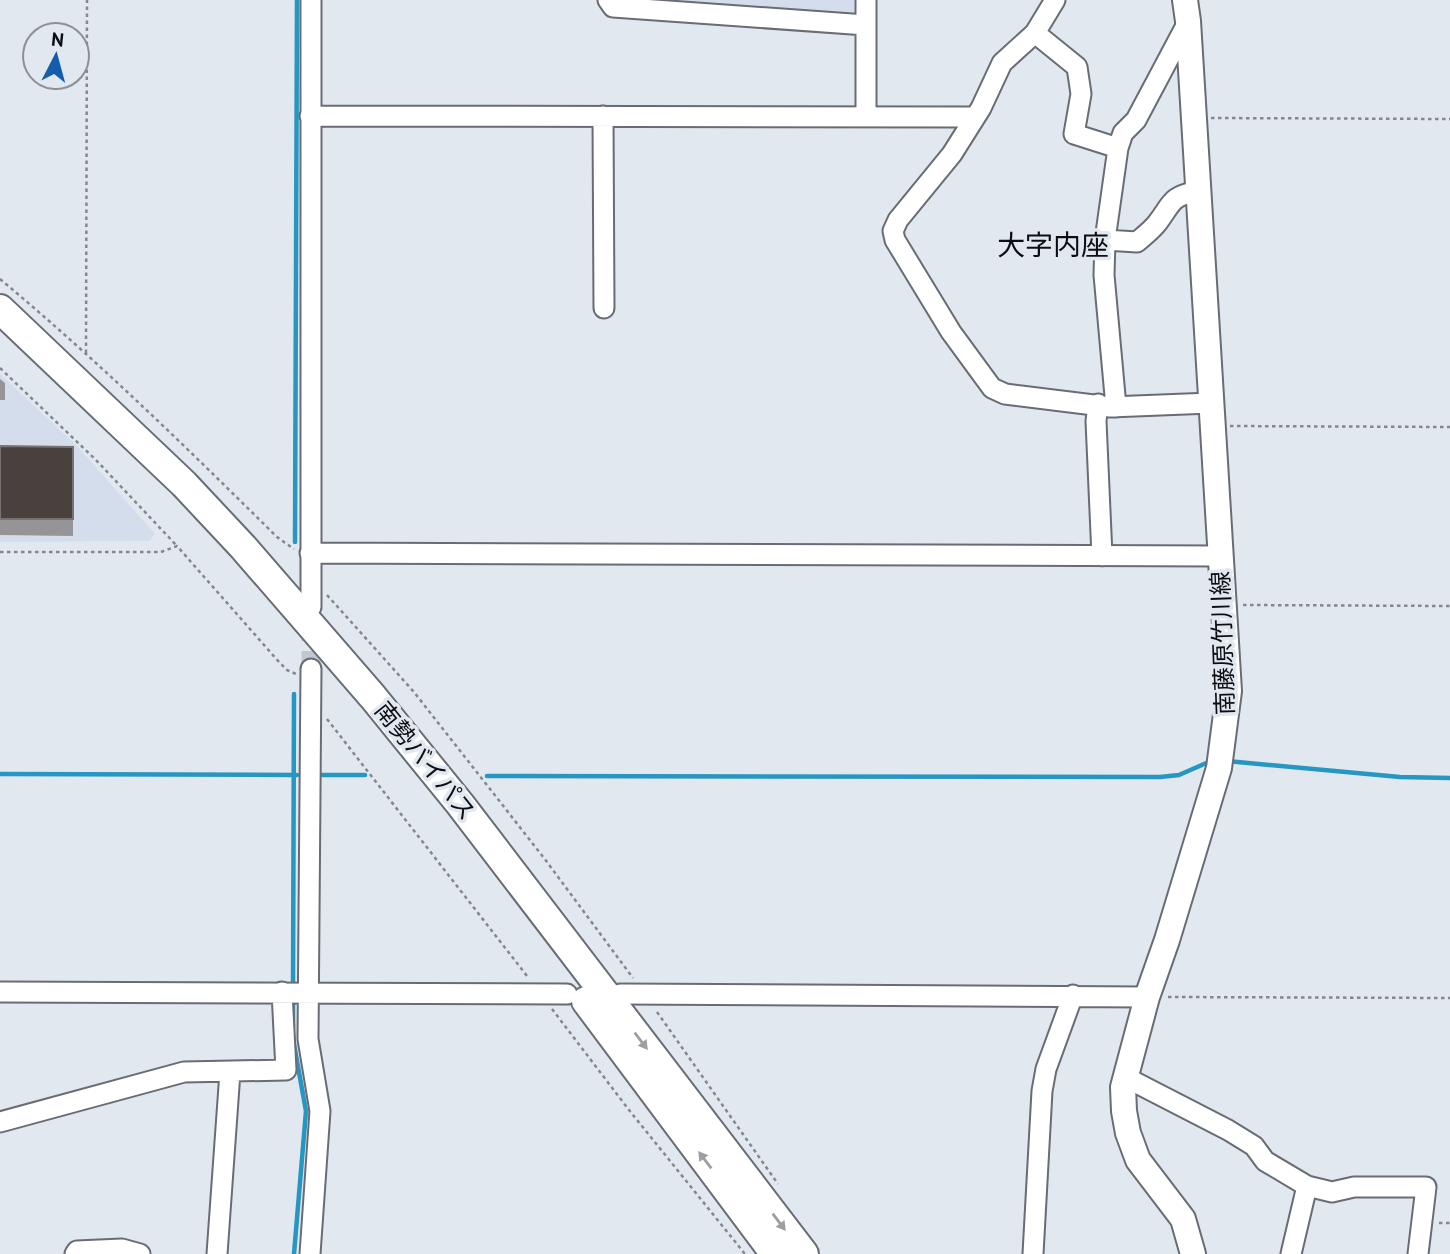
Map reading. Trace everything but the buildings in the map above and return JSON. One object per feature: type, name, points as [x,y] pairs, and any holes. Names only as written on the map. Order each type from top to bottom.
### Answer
[{"type":"highway","name":"南勢バイパス","points":[[0,309],[103,404],[184,484],[243,547],[373,696],[468,815],[804,1254]]},
{"type":"highway","name":"南勢バイパス","points":[[0,335],[172,498],[240,570],[341,686],[548,950],[775,1254]]},
{"type":"main road","name":"南藤原竹川線","points":[[1186,11],[1229,691],[1220,761],[1125,1077],[1124,1111],[1128,1133],[1138,1160],[1183,1219],[1194,1254]]},
{"type":"street","points":[[311,0],[311,599]]},
{"type":"street","points":[[608,0],[613,7],[866,25]]},
{"type":"street","points":[[866,0],[866,116]]},
{"type":"street","points":[[1055,0],[1035,33],[1002,63],[953,154],[898,220],[893,231],[895,240],[951,332],[992,388],[1005,394],[1212,414]]},
{"type":"street","points":[[1102,556],[1096,421],[1107,405],[1105,240],[1118,148],[1123,133],[1136,120],[1186,11]]},
{"type":"street","points":[[1035,33],[1077,67],[1081,94],[1074,134],[1118,148]]},
{"type":"street","points":[[310,116],[975,117]]},
{"type":"street","points":[[603,116],[604,307]]},
{"type":"street","points":[[1105,240],[1137,242],[1157,223],[1174,200],[1180,195],[1197,191]]},
{"type":"street","points":[[310,553],[1220,556]]},
{"type":"street","points":[[0,1122],[184,1072],[286,1070],[295,993],[310,775],[311,672]]},
{"type":"street","points":[[0,992],[567,994]]},
{"type":"street","points":[[295,993],[308,1039],[320,1111],[310,1254]]},
{"type":"street","points":[[620,994],[1147,997]]},
{"type":"street","points":[[1033,1254],[1042,1091],[1046,1069],[1073,995]]},
{"type":"street","points":[[217,1254],[230,1072]]},
{"type":"street","points":[[1125,1077],[1228,1130],[1254,1146],[1265,1161],[1307,1186],[1332,1192],[1354,1187],[1426,1187],[1418,1254]]},
{"type":"street","points":[[1291,1254],[1307,1186]]},
{"type":"street","points":[[75,1254],[77,1251],[122,1249],[140,1254]]},
{"type":"path","points":[[86,353],[87,0]]},
{"type":"path","points":[[1194,118],[1450,120]]},
{"type":"path","points":[[0,279],[86,353],[277,537],[297,551],[310,553]]},
{"type":"path","points":[[0,368],[96,460],[287,670],[296,674],[311,672]]},
{"type":"path","points":[[1212,414],[1450,427]]},
{"type":"path","points":[[0,552],[161,552],[177,546]]},
{"type":"path","points":[[311,599],[329,596],[414,692],[544,858],[645,995],[781,1188]]},
{"type":"path","points":[[1224,605],[1450,606]]},
{"type":"path","points":[[310,716],[327,719],[629,1110],[745,1254]]},
{"type":"path","points":[[1147,997],[1450,998]]},
{"type":"shaded area","points":[[612,0],[859,0],[859,14],[856,17]]},
{"type":"shaded area","points":[[0,374],[78,447],[155,534],[149,541],[0,542]]},
{"type":"waterway","points":[[295,542],[297,0]]},
{"type":"waterway","points":[[293,989],[294,694]]},
{"type":"waterway","points":[[487,776],[1160,777],[1179,775],[1211,761]]},
{"type":"waterway","points":[[1227,761],[1400,777],[1450,778]]},
{"type":"waterway","points":[[0,774],[297,775]]},
{"type":"waterway","points":[[316,775],[365,775]]},
{"type":"waterway","points":[[293,997],[293,1027]]},
{"type":"waterway","points":[[293,1039],[306,1111],[294,1254]]},
{"type":"tunnel","points":[[311,622],[311,669]]},
{"type":"district","name":"大字内座","points":[[1053,245]]}]
